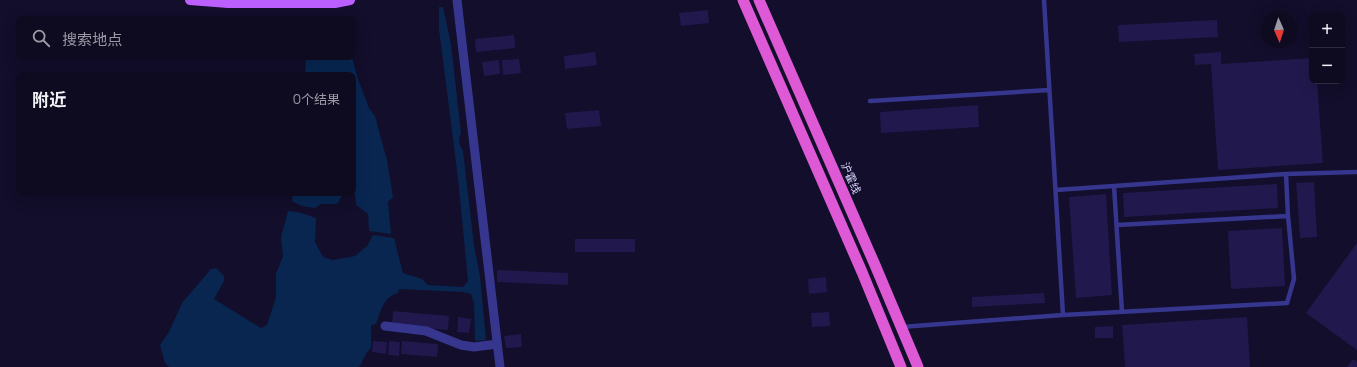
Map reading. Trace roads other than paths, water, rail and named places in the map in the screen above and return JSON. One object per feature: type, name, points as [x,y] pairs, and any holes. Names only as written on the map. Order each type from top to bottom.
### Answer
[{"type":"highway","points":[[743,0],[901,367]]},
{"type":"highway","name":"沪霍线","points":[[759,0],[918,367]]},
{"type":"highway","points":[[887,333],[901,327]]},
{"type":"main road","points":[[190,0],[228,3],[335,3],[350,0]]},
{"type":"street","points":[[457,0],[500,367]]},
{"type":"street","points":[[385,326],[426,331],[461,345],[474,347],[497,344]]},
{"type":"lane","points":[[1044,0],[1063,315]]},
{"type":"lane","points":[[870,101],[1050,90]]},
{"type":"lane","points":[[1056,190],[1286,174],[1357,172]]},
{"type":"lane","points":[[901,327],[1063,315],[1287,303],[1294,279],[1286,174]]},
{"type":"lane","points":[[1114,186],[1122,312]]},
{"type":"lane","points":[[1117,225],[1288,216]]},
{"type":"water","points":[[439,7],[443,7],[451,44],[461,133],[459,142],[463,151],[474,245],[480,276],[486,340],[475,341],[474,303],[471,294],[463,292],[399,289],[398,293],[389,298],[383,305],[376,324],[371,325],[371,348],[367,352],[359,367],[169,367],[165,363],[160,345],[169,332],[182,303],[211,269],[216,268],[224,276],[224,281],[214,299],[261,328],[267,325],[276,297],[276,274],[283,256],[281,237],[288,211],[298,212],[316,218],[315,242],[323,257],[333,260],[355,256],[367,246],[373,235],[394,238],[403,273],[422,279],[428,285],[463,287],[468,281],[458,178],[439,29]]},
{"type":"water","points":[[306,60],[353,60],[369,108],[375,116],[387,160],[393,197],[388,202],[391,234],[369,231],[368,214],[356,205],[356,72],[305,72]]},
{"type":"water","points":[[293,196],[342,196],[337,204],[321,204],[315,208],[302,206],[292,201]]}]
